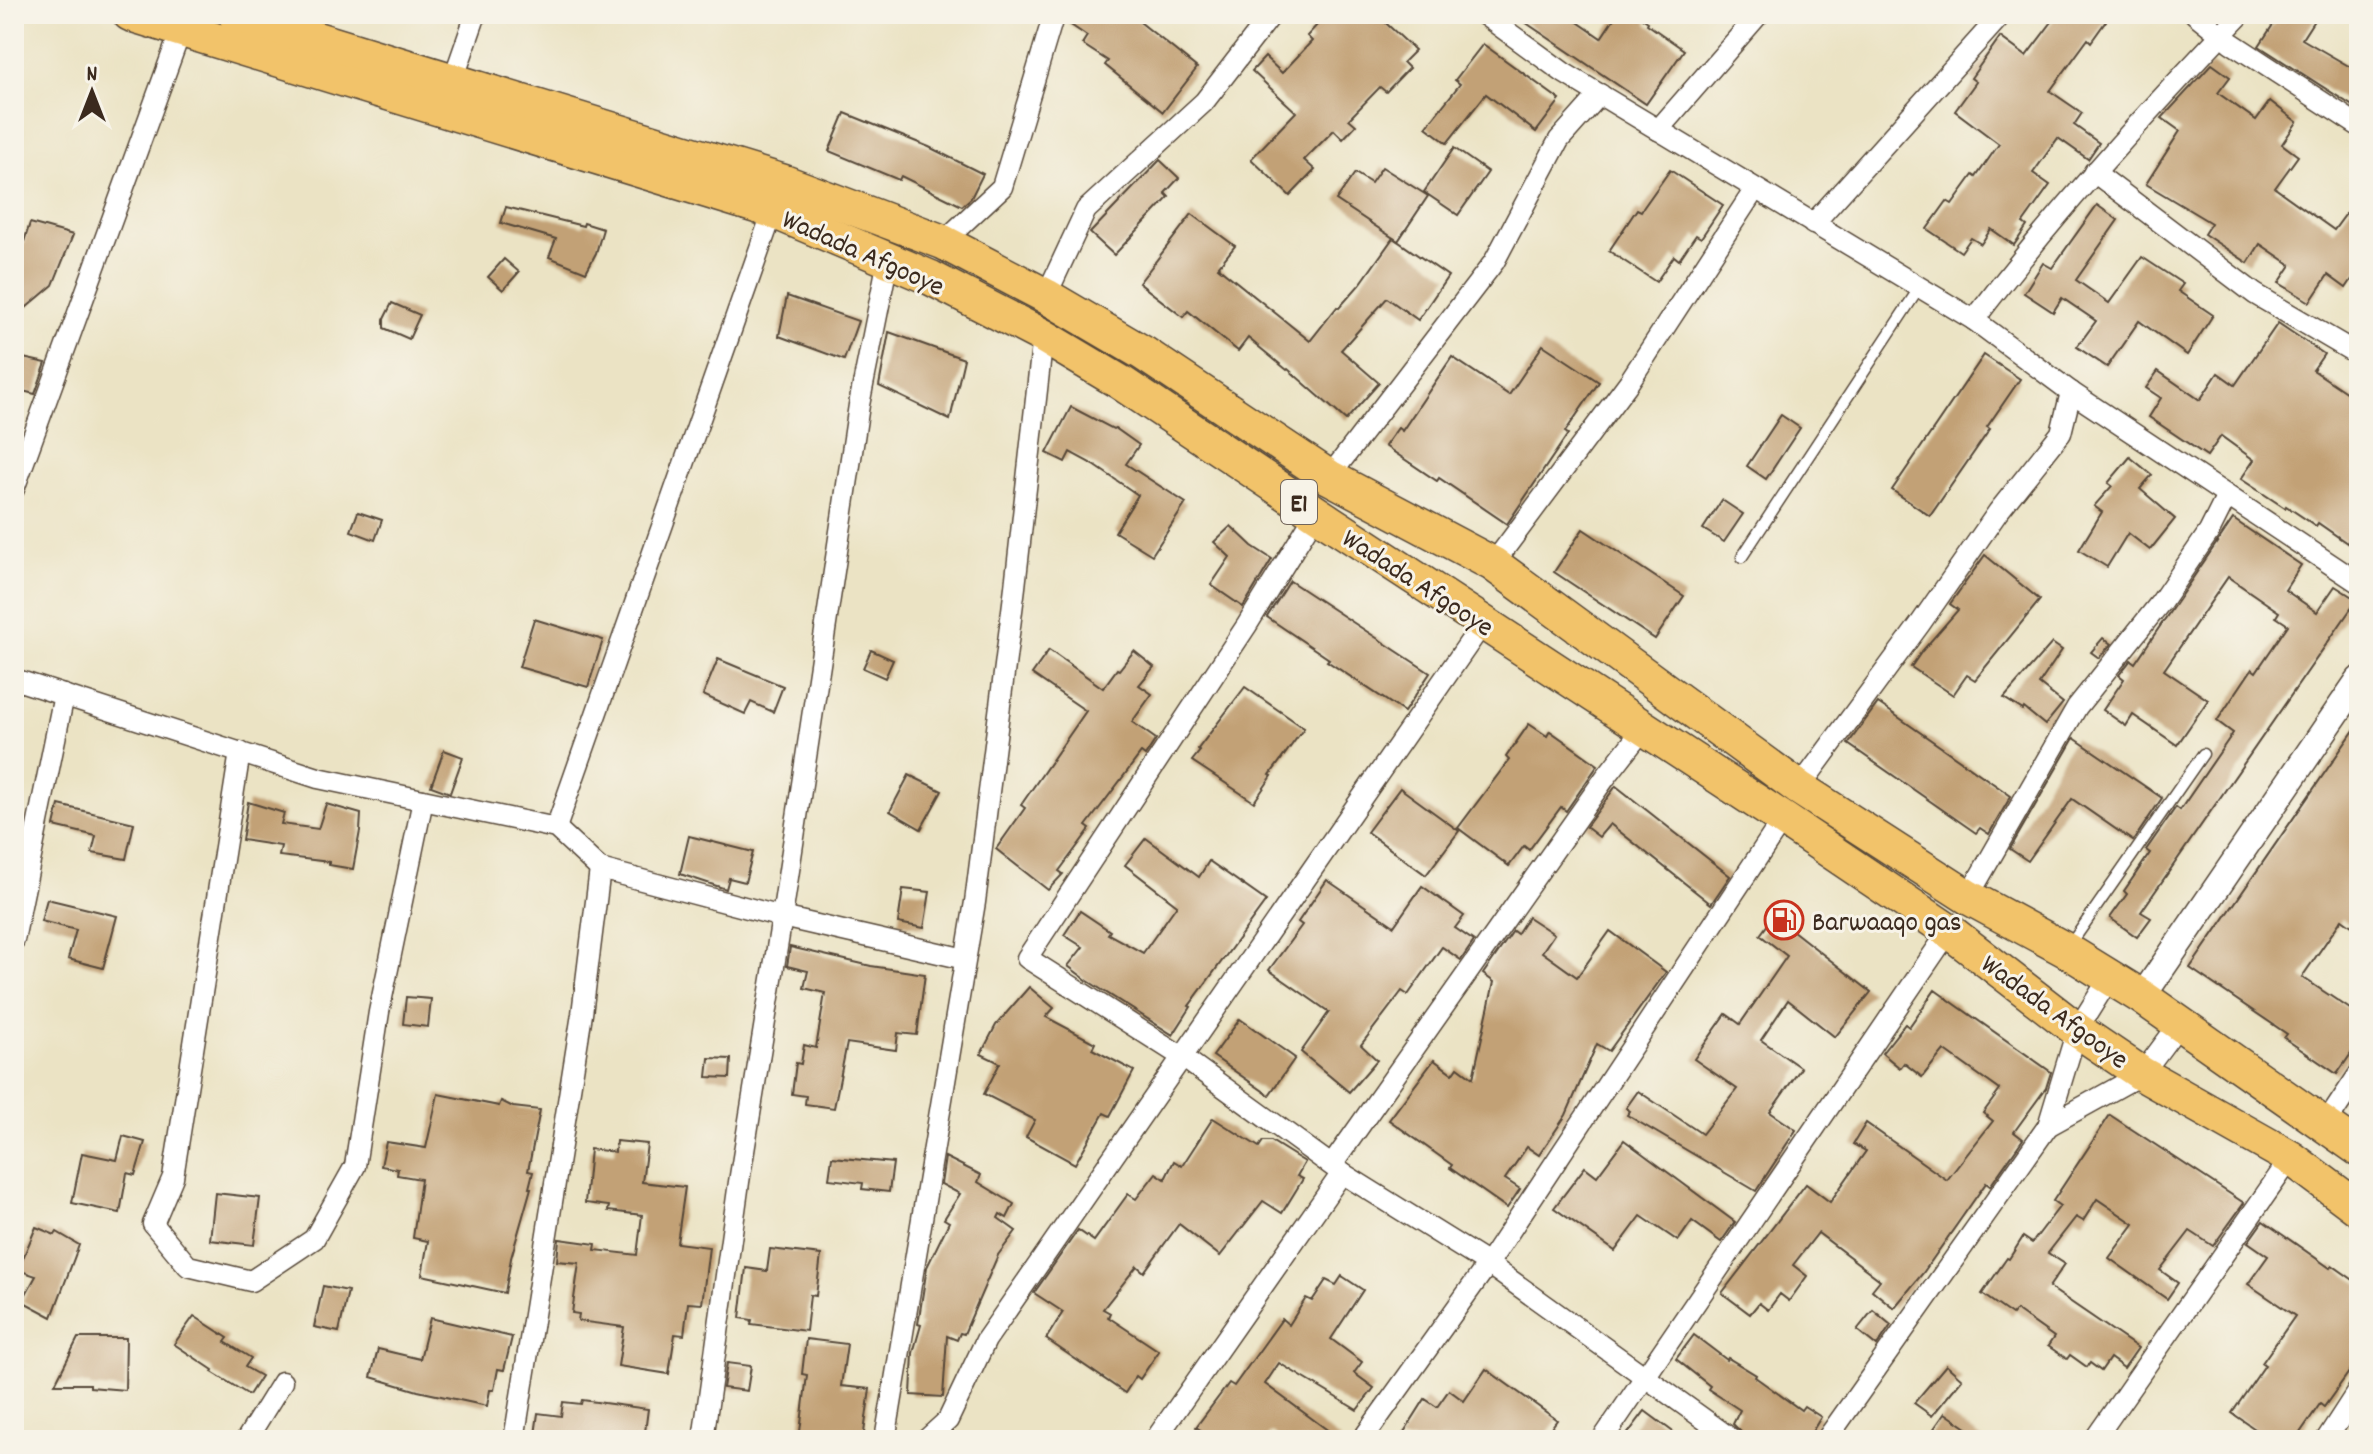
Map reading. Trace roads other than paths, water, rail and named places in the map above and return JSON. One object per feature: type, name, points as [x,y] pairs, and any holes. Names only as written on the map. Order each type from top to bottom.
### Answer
[{"type":"highway","name":"Wadada Afgooye","points":[[130,14],[773,211],[931,278],[1043,336],[1120,382],[1783,819],[1949,931],[2077,1030],[2142,1074],[2291,1158],[2359,1209]]},
{"type":"highway","name":"Wadada Afgooye","points":[[235,14],[295,23],[453,80],[784,182],[943,242],[1046,296],[1143,353],[1329,477],[1493,564],[1799,788],[1968,897],[2066,950],[2142,997],[2359,1149]]},
{"type":"street","points":[[453,80],[476,14]]},
{"type":"street","points":[[943,242],[1002,187],[1054,14]]},
{"type":"street","points":[[1046,296],[1086,210],[1204,102],[1272,14]]},
{"type":"street","points":[[1658,130],[1759,14]]},
{"type":"street","points":[[1813,224],[2002,14]]},
{"type":"street","points":[[2195,14],[2230,42],[2359,126]]},
{"type":"street","points":[[1974,320],[2011,270],[2094,172],[2241,14]]},
{"type":"street","points":[[1490,16],[1564,73],[1974,320],[2071,392],[2359,583]]},
{"type":"street","points":[[14,489],[181,30]]},
{"type":"street","points":[[1329,477],[1494,262],[1559,140],[1600,94]]},
{"type":"street","points":[[2094,172],[2255,294],[2359,355]]},
{"type":"street","points":[[1493,564],[1629,382],[1755,189]]},
{"type":"street","points":[[556,828],[773,211]]},
{"type":"street","points":[[703,1440],[739,1182],[859,405],[888,260]]},
{"type":"street","points":[[885,1440],[965,959],[1015,587],[1043,336]]},
{"type":"street","points":[[1799,788],[1998,512],[2061,433],[2071,392]]},
{"type":"street","points":[[1968,897],[2077,707],[2161,602],[2209,532],[2227,496]]},
{"type":"street","points":[[1316,513],[1247,625],[1027,958],[1181,1056],[1337,1169],[1488,1264],[1733,1440]]},
{"type":"street","points":[[926,1440],[948,1420],[986,1340],[1483,623]]},
{"type":"street","points":[[14,679],[318,778],[556,828],[600,869],[782,917],[965,959]]},
{"type":"street","points":[[2142,997],[2359,680]]},
{"type":"street","points":[[14,940],[64,695]]},
{"type":"street","points":[[1155,1440],[1605,778],[1644,728]]},
{"type":"street","points":[[240,752],[173,1177],[153,1224],[188,1266],[251,1281],[314,1239],[355,1166],[379,1012],[423,800]]},
{"type":"street","points":[[1362,1440],[1488,1264],[1783,819]]},
{"type":"street","points":[[514,1440],[582,1014],[600,869]]},
{"type":"street","points":[[1602,1440],[1949,931]]},
{"type":"street","points":[[1826,1440],[2048,1126],[2077,1030],[2110,977]]},
{"type":"street","points":[[2048,1126],[2142,1074],[2180,1023]]},
{"type":"street","points":[[2325,1125],[2359,1074]]},
{"type":"street","points":[[2094,1440],[2291,1158]]},
{"type":"street","points":[[246,1440],[282,1382]]},
{"type":"street","points":[[2326,1440],[2359,1389]]},
{"type":"lane","points":[[1742,557],[1920,287]]},
{"type":"lane","points":[[2066,950],[2203,754]]},
{"type":"place","name":"Barwaaqo gas","points":[[1784,920]]}]
